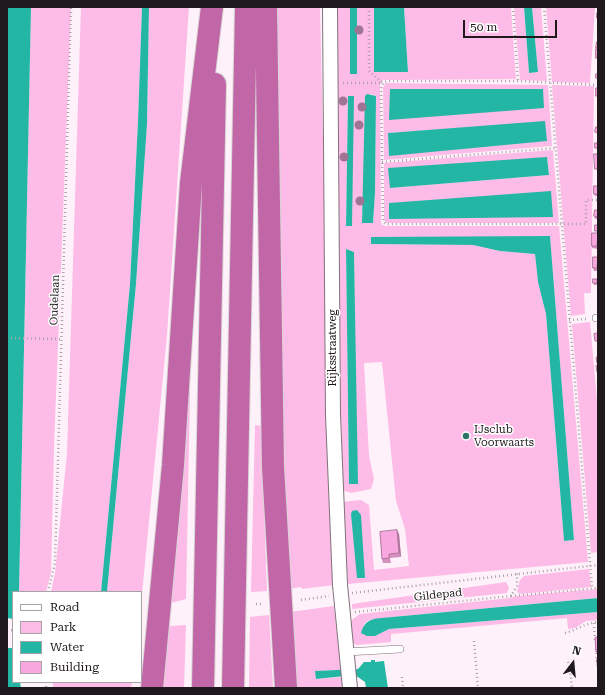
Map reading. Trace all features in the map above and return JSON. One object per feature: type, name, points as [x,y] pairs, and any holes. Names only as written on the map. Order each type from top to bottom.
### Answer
[{"type":"highway","points":[[152,688],[173,466],[191,183],[212,7]]},
{"type":"highway","points":[[203,688],[216,7]]},
{"type":"highway","points":[[233,688],[246,7]]},
{"type":"highway","points":[[266,7],[273,467],[286,688]]},
{"type":"street","name":"Rijksstraatweg","points":[[330,7],[333,415],[340,584],[349,678]]},
{"type":"lane","points":[[346,652],[400,649]]},
{"type":"path","name":"Oudelaan","points":[[48,591],[55,563],[71,7]]},
{"type":"path","points":[[369,7],[369,71],[383,83]]},
{"type":"path","points":[[513,7],[518,81]]},
{"type":"path","points":[[544,7],[592,588]]},
{"type":"path","points":[[331,83],[383,83],[387,81],[518,81],[598,85]]},
{"type":"path","points":[[383,83],[382,220],[386,224],[586,224],[586,200],[598,200]]},
{"type":"path","points":[[382,162],[555,148]]},
{"type":"path","points":[[569,320],[597,318]]},
{"type":"path","points":[[7,338],[62,339]]},
{"type":"path","name":"Gildepad","points":[[363,592],[517,573],[598,565]]},
{"type":"path","points":[[511,596],[517,586],[517,573]]},
{"type":"path","name":"Gildepad","points":[[342,609],[598,588]]},
{"type":"path","points":[[256,604],[263,604]]},
{"type":"path","points":[[565,633],[576,631],[585,624],[598,622]]},
{"type":"path","points":[[594,623],[597,667]]},
{"type":"path","points":[[474,642],[478,688]]},
{"type":"path","points":[[568,662],[572,688]]},
{"type":"path","points":[[402,677],[403,688]]},
{"type":"green space","points":[[31,7],[71,7],[54,448],[51,573],[46,591],[19,591]]},
{"type":"green space","points":[[81,7],[142,7],[130,284],[101,591],[51,591],[55,573],[67,453]]},
{"type":"green space","points":[[149,7],[189,7],[167,335],[142,594],[142,591],[107,591],[136,284],[147,124]]},
{"type":"green space","points":[[275,7],[320,7],[325,232],[325,370],[334,585],[302,589],[301,587],[289,589],[284,471]]},
{"type":"green space","points":[[336,7],[350,7],[350,73],[357,74],[357,7],[374,7],[374,72],[408,72],[404,7],[511,7],[516,79],[383,80],[380,84],[381,222],[382,225],[386,226],[559,226],[588,562],[348,584],[342,502],[361,500],[369,505],[374,570],[409,566],[405,529],[396,501],[382,362],[364,363],[369,456],[374,479],[371,489],[351,493],[342,490]],"holes":[[[370,94],[376,96],[375,193],[373,223],[362,223]],[[348,96],[354,96],[347,226]],[[550,237],[574,540],[564,541],[546,314],[538,282],[535,254],[500,251],[473,245],[371,244]],[[346,249],[354,252],[357,484],[349,484]]]},
{"type":"green space","points":[[514,7],[524,7],[529,73],[538,72],[532,7],[541,7],[547,81],[520,80]]},
{"type":"green space","points":[[546,7],[595,7],[590,83],[552,82]]},
{"type":"green space","points":[[386,83],[548,85],[552,146],[384,160],[384,85]],"holes":[[[545,122],[389,156],[388,133]]]},
{"type":"green space","points":[[552,85],[594,86],[591,293],[584,293],[585,314],[571,316]]},
{"type":"green space","points":[[553,150],[559,223],[387,223],[384,220],[384,163]],"holes":[[[547,157],[549,175],[390,188]]]},
{"type":"green space","points":[[192,286],[186,599],[171,603]]},
{"type":"green space","points":[[590,322],[598,412],[598,552],[591,553],[572,324]]},
{"type":"green space","points":[[255,425],[261,426],[267,591],[251,592]]},
{"type":"green space","points":[[589,569],[591,587],[521,594],[517,592],[520,580],[524,576]]},
{"type":"green space","points":[[506,582],[509,587],[507,593],[352,609],[352,604]]},
{"type":"green space","points":[[598,589],[598,598],[392,617],[369,620],[364,624],[368,636],[374,636],[389,629],[598,612],[598,620],[586,621],[575,628],[568,629],[567,618],[391,634],[391,642],[357,645],[351,642],[349,622],[360,614],[517,596]]},
{"type":"green space","points":[[334,606],[341,670],[316,671],[316,679],[342,677],[343,688],[295,688],[290,612]]},
{"type":"green space","points":[[269,615],[273,688],[249,688],[250,617]]},
{"type":"green space","points":[[169,625],[186,625],[184,688],[162,688]]},
{"type":"green space","points":[[53,683],[132,683],[131,688],[53,688]]},
{"type":"water","points":[[7,7],[31,7],[19,591],[12,591],[12,619],[7,618]]},
{"type":"water","points":[[142,7],[149,7],[147,124],[136,284],[107,591],[101,591],[130,284]]},
{"type":"water","points":[[350,7],[357,7],[357,74],[350,74]]},
{"type":"water","points":[[374,7],[404,7],[408,72],[374,72]]},
{"type":"water","points":[[524,7],[532,7],[538,72],[529,73]]},
{"type":"water","points":[[390,89],[543,89],[544,108],[389,120]]},
{"type":"water","points":[[367,94],[376,96],[375,193],[373,223],[362,223],[365,96]]},
{"type":"water","points":[[348,96],[354,96],[352,226],[346,226]]},
{"type":"water","points":[[545,121],[547,141],[389,156],[388,133]]},
{"type":"water","points":[[547,157],[549,175],[390,188],[388,168]]},
{"type":"water","points":[[551,191],[553,217],[389,219],[389,203]]},
{"type":"water","points":[[550,236],[574,540],[564,541],[546,314],[538,282],[535,254],[500,251],[473,245],[371,244],[371,237]]},
{"type":"water","points":[[346,249],[354,252],[358,484],[349,484]]},
{"type":"water","points":[[357,510],[361,515],[365,578],[357,578],[351,514],[352,511]]},
{"type":"water","points":[[598,598],[598,612],[389,629],[375,636],[367,636],[361,633],[369,621],[377,618]]},
{"type":"water","points":[[7,648],[12,648],[12,683],[20,683],[21,688],[7,688]]},
{"type":"water","points":[[371,660],[375,660],[375,662],[384,661],[388,688],[366,688],[365,682],[355,675],[316,679],[315,671],[358,669],[364,662],[371,662]]},
{"type":"building","points":[[596,49],[598,49],[598,58],[596,58]]},
{"type":"building","points":[[596,88],[598,88],[598,96],[596,96]]},
{"type":"building","points":[[596,127],[598,127],[598,133],[595,132]]},
{"type":"building","points":[[595,143],[598,143],[598,148],[595,148]]},
{"type":"building","points":[[594,154],[598,154],[598,169],[595,169]]},
{"type":"building","points":[[594,186],[598,186],[598,194],[594,194]]},
{"type":"building","points":[[595,210],[598,210],[598,217],[594,216]]},
{"type":"building","points":[[595,225],[598,225],[598,231],[595,231]]},
{"type":"building","points":[[592,233],[598,233],[597,246],[592,246]]},
{"type":"building","points":[[593,257],[598,257],[597,268],[593,268]]},
{"type":"building","points":[[593,279],[597,279],[597,283],[593,283]]},
{"type":"building","points":[[598,333],[598,341],[595,341],[594,334]]},
{"type":"building","points":[[397,530],[399,553],[389,554],[389,558],[382,559],[380,532]]},
{"type":"building","points":[[598,637],[598,652],[596,652],[595,638]]},
{"type":"place","name":"IJsclub Voorwaarts","points":[[466,436]]}]
